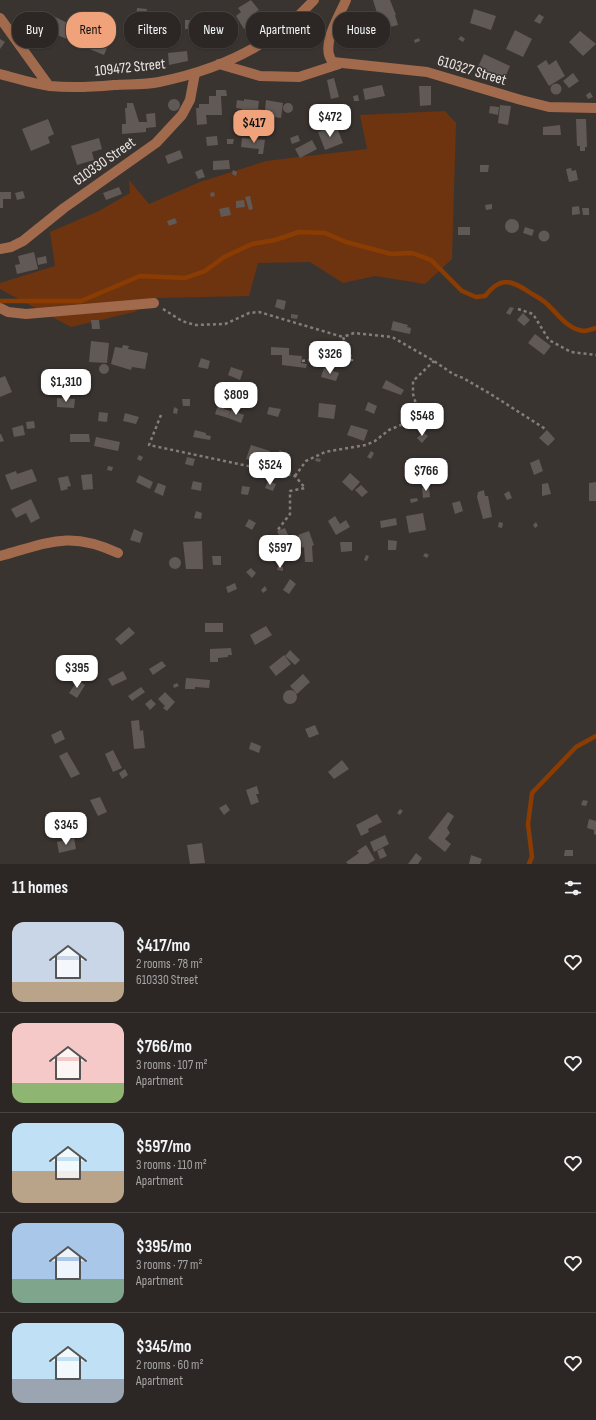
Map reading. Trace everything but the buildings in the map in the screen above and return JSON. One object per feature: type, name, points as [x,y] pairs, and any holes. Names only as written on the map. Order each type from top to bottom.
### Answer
[{"type":"street","points":[[338,64],[331,60],[328,48],[336,18],[346,0]]},
{"type":"street","name":"109472 Street","points":[[0,74],[49,86],[76,88],[158,82],[195,73],[220,64],[261,45],[291,23],[310,1]]},
{"type":"street","points":[[0,18],[49,86]]},
{"type":"street","points":[[220,64],[260,76],[299,77],[338,64]]},
{"type":"street","name":"610327 Street","points":[[338,64],[427,72],[549,107],[596,108]]},
{"type":"street","name":"610330 Street","points":[[0,249],[11,247],[22,241],[64,208],[156,143],[182,115],[190,100],[195,73]]},
{"type":"street","points":[[0,308],[8,312],[26,314],[154,303]]},
{"type":"street","points":[[0,556],[37,545],[68,540],[84,541],[102,546],[118,553]]},
{"type":"path","points":[[154,303],[182,321],[196,324],[225,324],[249,313],[260,312],[343,337],[354,333],[392,337],[434,361],[453,374],[489,393],[547,430]]},
{"type":"path","points":[[518,309],[533,314],[549,340],[571,352],[596,355]]},
{"type":"path","points":[[302,361],[331,357],[352,360],[343,337]]},
{"type":"path","points":[[295,476],[306,461],[325,452],[366,445],[375,441],[389,430],[400,425],[406,414],[416,404],[412,394],[413,382],[434,361]]},
{"type":"path","points":[[161,415],[149,445],[295,476],[305,488],[290,491],[290,514],[276,531]]},
{"type":"shaded area","points":[[445,111],[456,123],[452,259],[425,284],[375,276],[343,283],[310,262],[258,263],[249,296],[157,298],[134,312],[71,327],[0,289],[0,283],[55,266],[50,232],[99,211],[130,193],[129,180],[149,204],[200,182],[266,161],[367,149],[360,115]]},
{"type":"waterway","points":[[0,301],[81,301],[140,276],[185,278],[205,271],[224,257],[252,244],[275,240],[299,232],[325,233],[346,242],[391,254],[412,253],[431,260],[462,291],[476,297],[485,296],[490,290],[501,283],[506,282],[516,284],[543,301],[563,320],[578,330],[584,331],[596,328]]},
{"type":"waterway","points":[[529,864],[532,857],[528,824],[532,793],[576,747],[596,736]]}]
